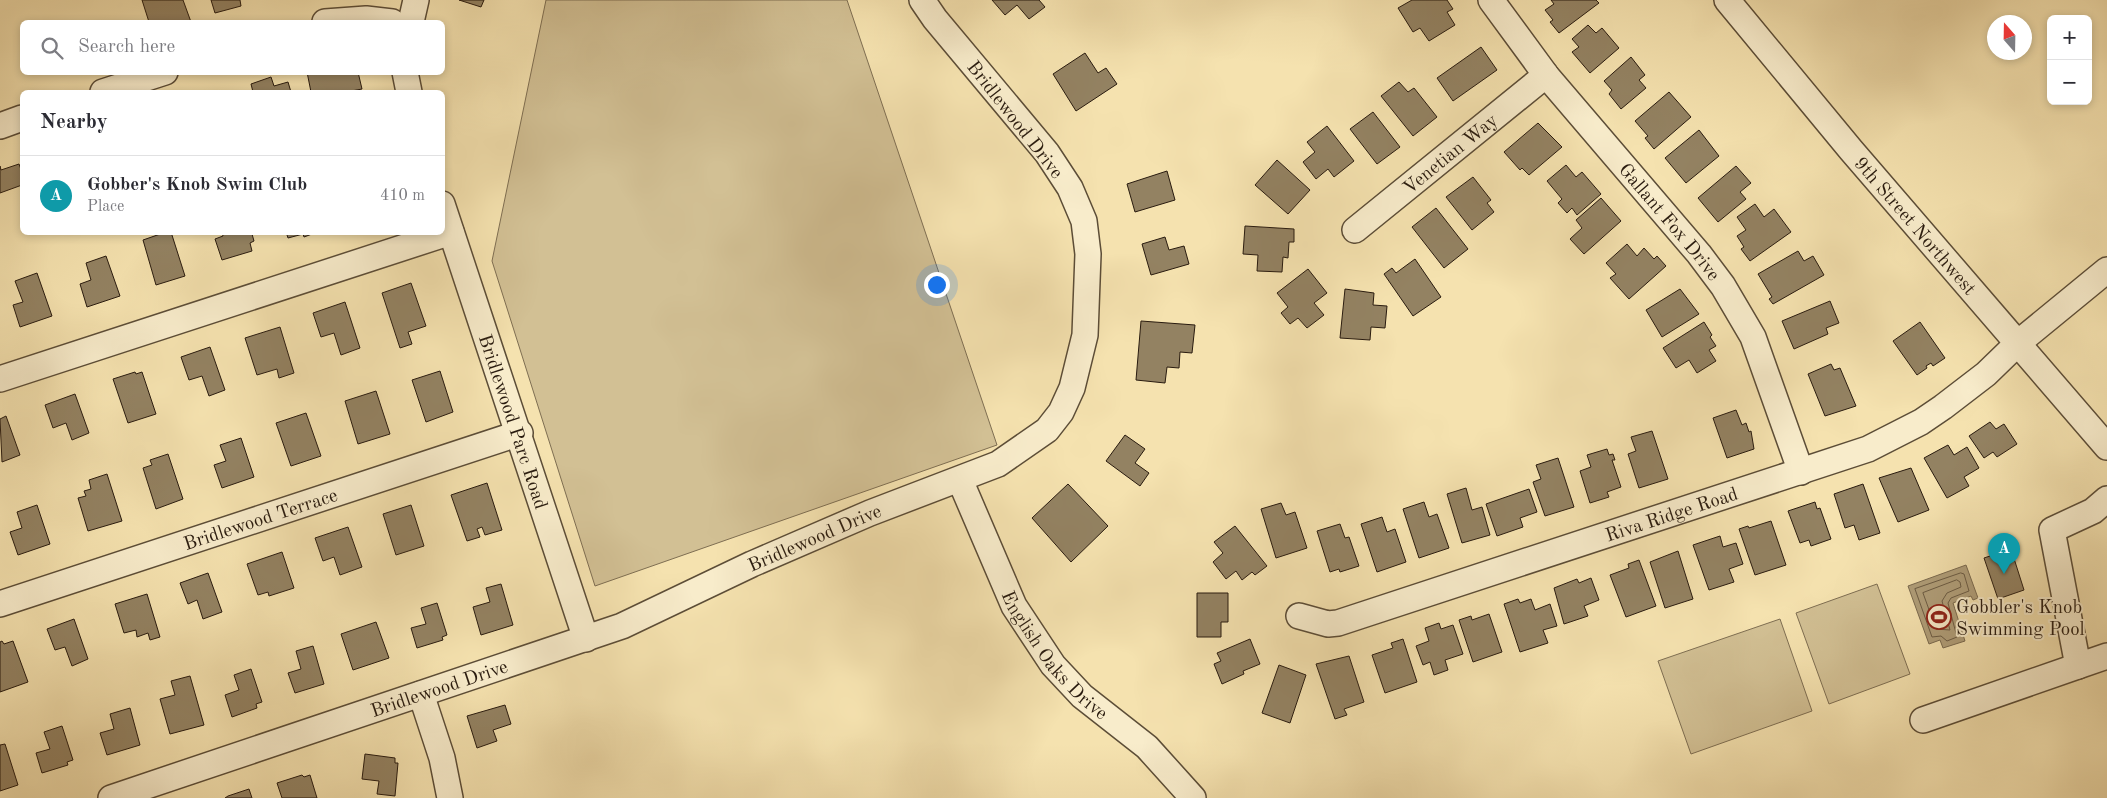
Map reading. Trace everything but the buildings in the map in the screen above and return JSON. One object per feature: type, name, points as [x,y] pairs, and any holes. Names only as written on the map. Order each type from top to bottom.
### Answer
[{"type":"street","points":[[411,20],[416,0]]},
{"type":"street","name":"Bridlewood Drive","points":[[110,798],[622,626],[752,564],[870,513],[998,464],[1047,430],[1061,412],[1072,388],[1085,335],[1088,254],[1084,221],[1078,205],[1052,160],[1014,111],[935,19],[922,0]]},
{"type":"street","name":"Gallant Fox Drive","points":[[1491,0],[1546,76],[1700,254],[1723,286],[1741,314],[1764,362],[1801,472]]},
{"type":"street","name":"9th Street Northwest","points":[[1728,0],[1851,150],[2107,447]]},
{"type":"street","points":[[352,20],[375,20]]},
{"type":"street","points":[[109,90],[157,75]]},
{"type":"street","points":[[406,75],[409,90]]},
{"type":"street","name":"Venetian Way","points":[[1355,230],[1546,76]]},
{"type":"street","points":[[0,126],[20,119]]},
{"type":"street","name":"Bridlewood Parc Road","points":[[445,213],[520,434],[586,639]]},
{"type":"street","points":[[445,234],[451,232]]},
{"type":"street","points":[[0,379],[442,235]]},
{"type":"street","name":"Riva Ridge Road","points":[[1299,616],[1328,624],[1338,623],[1801,472],[1868,448],[1921,422],[1986,374],[2018,343],[2107,270]]},
{"type":"street","name":"Bridlewood Terrace","points":[[0,604],[520,434]]},
{"type":"street","name":"English Oaks Drive","points":[[960,480],[1014,606],[1053,665],[1082,696],[1147,747],[1193,798]]},
{"type":"street","points":[[2078,666],[2052,530],[2100,505]]},
{"type":"street","points":[[1922,720],[2107,656]]},
{"type":"street","points":[[421,694],[442,758],[450,798]]},
{"type":"shaded area","points":[[546,0],[847,0],[997,445],[595,586],[492,261]]},
{"type":"shaded area","points":[[1877,584],[1910,674],[1829,704],[1796,613]]},
{"type":"shaded area","points":[[1780,619],[1812,711],[1691,754],[1658,661]]},
{"type":"water","name":"Gobbler's Knob Swimming Pool","points":[[1966,565],[1978,598],[1973,600],[1971,596],[1953,603],[1965,641],[1943,648],[1940,640],[1929,644],[1908,586]]},
{"type":"place","name":"Gobber's Knob Swim Club","points":[[2004,574]]},
{"type":"place","name":"Gobbler's Knob Swimming Pool","points":[[1939,617]]}]
